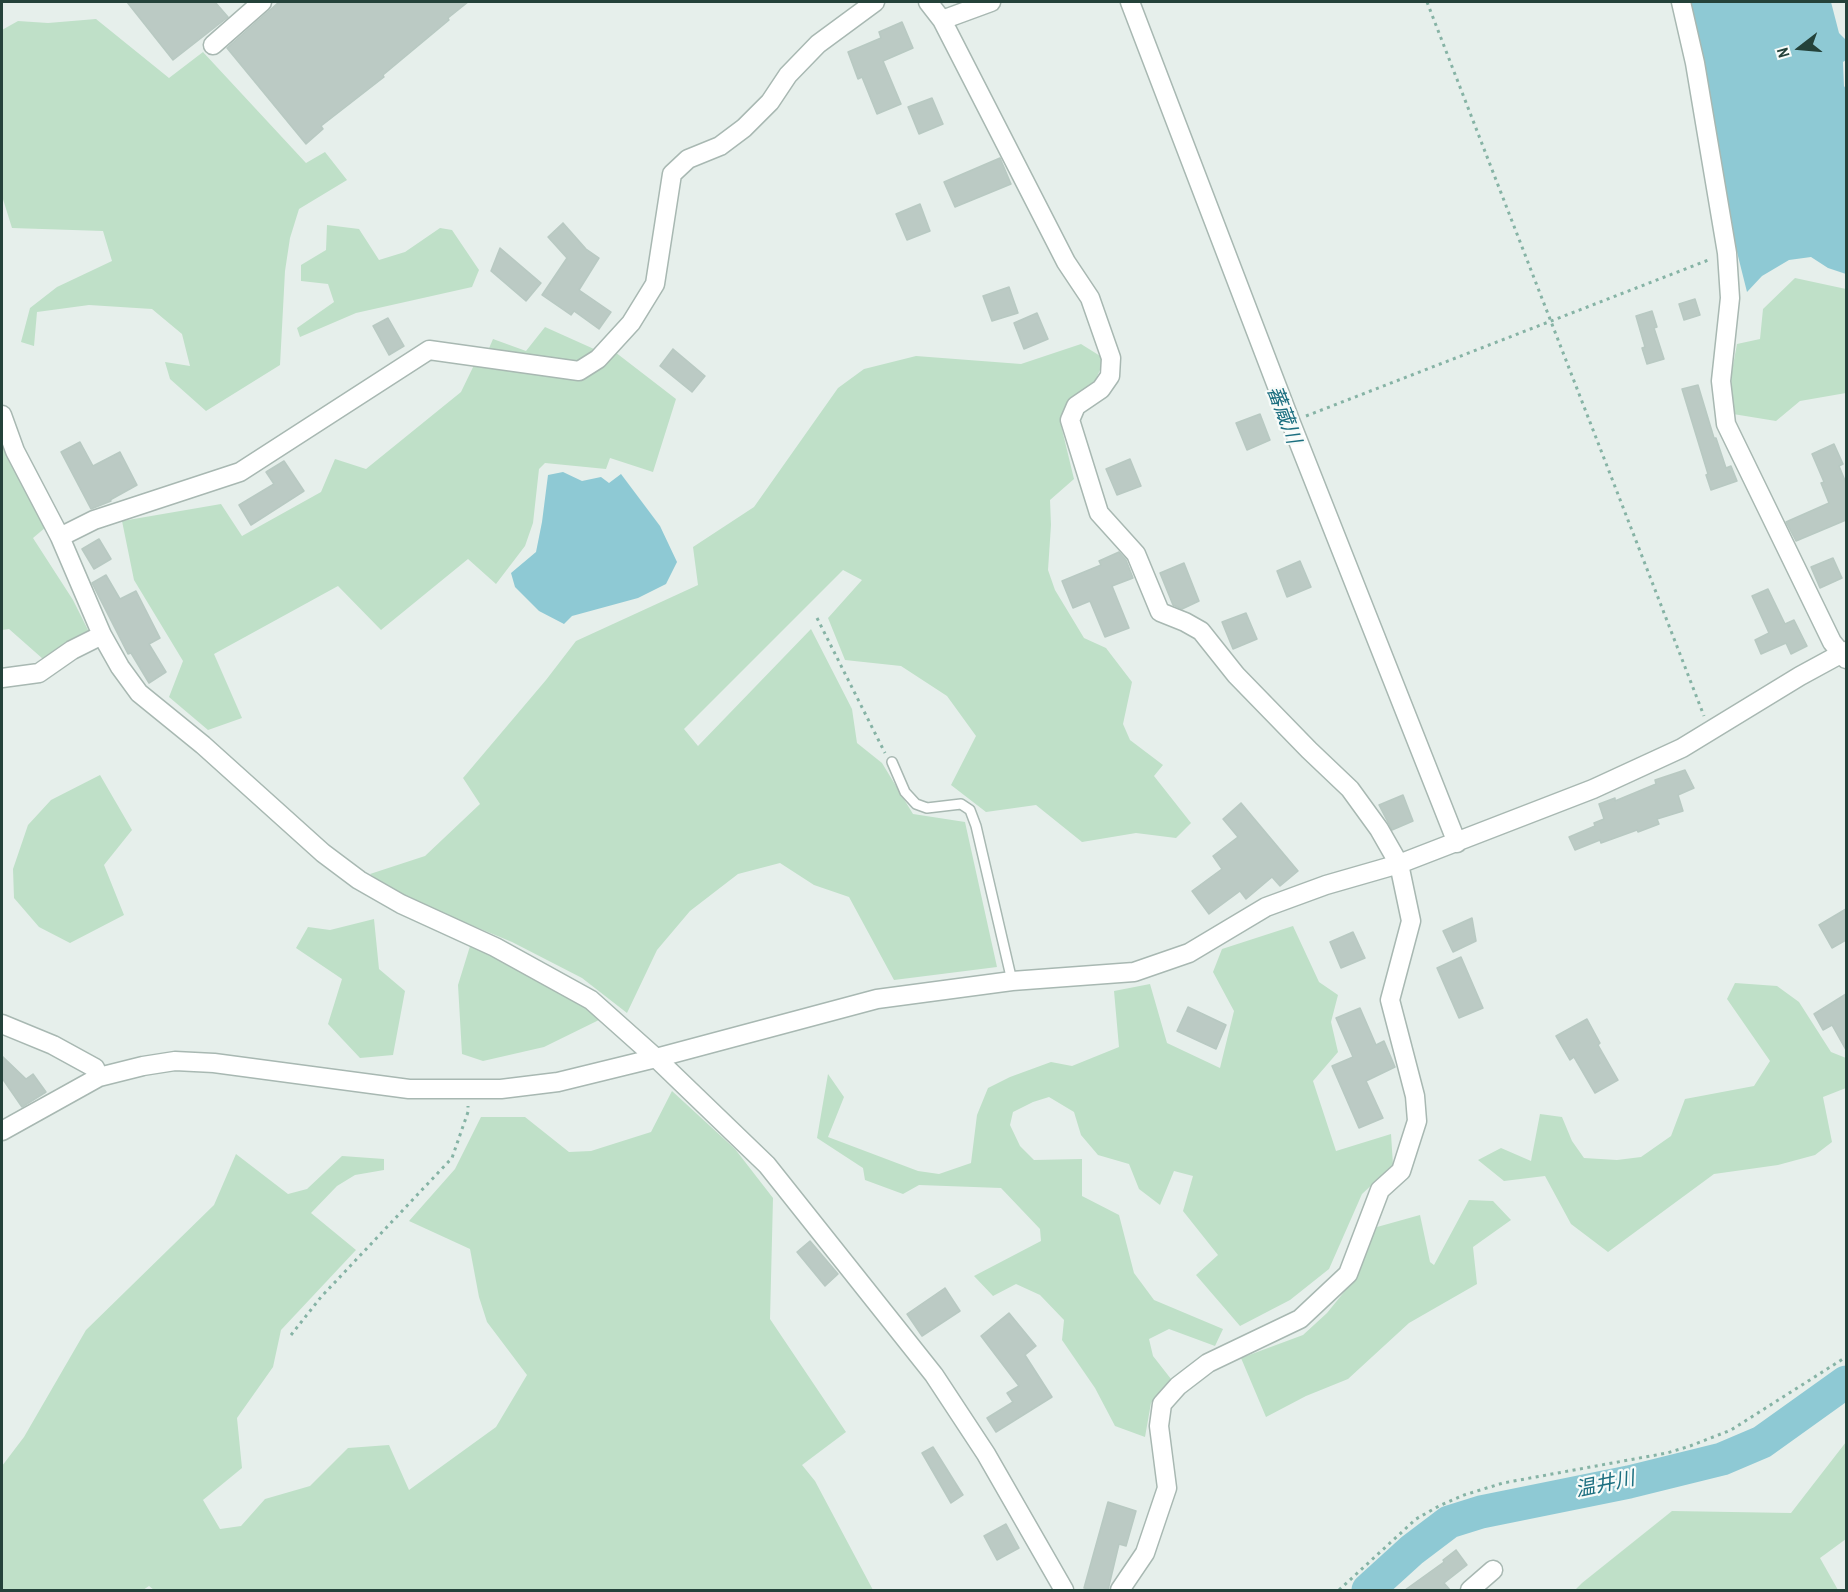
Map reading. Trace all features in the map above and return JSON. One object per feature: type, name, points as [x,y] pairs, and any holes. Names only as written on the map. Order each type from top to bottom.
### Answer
[{"type":"street","points":[[213,45],[262,2]]},
{"type":"street","points":[[60,537],[94,520],[240,472],[429,350],[579,371],[589,365],[598,359],[631,323],[655,284],[672,174],[688,159],[720,146],[744,128],[770,102],[788,75],[818,44],[874,2]]},
{"type":"street","points":[[928,2],[942,20],[1066,262],[1090,298],[1111,358],[1110,376],[1101,389],[1076,406],[1070,420],[1099,513],[1136,554],[1161,612],[1201,632],[1236,675],[1350,789],[1379,829],[1400,864],[1411,921],[1390,1000],[1415,1096],[1417,1121],[1401,1171],[1380,1190],[1348,1274],[1300,1319],[1208,1363],[1178,1386],[1162,1404],[1159,1426],[1167,1488],[1144,1553],[1120,1590]]},
{"type":"street","points":[[942,20],[991,2]]},
{"type":"street","points":[[1130,2],[1291,423],[1457,843]]},
{"type":"street","points":[[2,1131],[99,1077],[142,1066],[176,1061],[214,1063],[409,1089],[501,1089],[558,1082],[877,999],[1012,981],[1134,972],[1189,952],[1266,906],[1326,885],[1400,864],[1593,789],[1683,748],[1800,676],[1845,654],[1832,642],[1726,424],[1721,381],[1730,297],[1727,253],[1695,63],[1681,2]]},
{"type":"street","points":[[2,415],[15,451],[60,537],[102,635],[120,667],[139,693],[203,745],[323,853],[359,880],[401,904],[495,947],[591,1000],[656,1058],[767,1166],[934,1375],[986,1454],[1064,1590]]},
{"type":"street","points":[[2,678],[39,673],[72,650],[102,635]]},
{"type":"street","points":[[2,1024],[53,1045],[94,1068],[99,1077]]},
{"type":"street","points":[[1470,1590],[1493,1570]]},
{"type":"lane","points":[[892,762],[905,792],[916,804],[927,808],[961,804],[970,810],[976,826],[1012,981]]},
{"type":"path","points":[[1427,2],[1711,732]]},
{"type":"path","points":[[1291,423],[1727,253]]},
{"type":"path","points":[[817,618],[883,751],[892,762]]},
{"type":"path","points":[[291,1335],[321,1297],[452,1158],[468,1112],[468,1089]]},
{"type":"path","points":[[1339,1590],[1416,1519],[1439,1506],[1464,1495],[1503,1483],[1667,1453],[1690,1446],[1731,1430],[1846,1357]]},
{"type":"green space","points":[[96,19],[169,78],[203,52],[306,163],[325,152],[347,180],[299,209],[290,238],[285,271],[280,365],[206,411],[170,379],[165,362],[190,366],[182,334],[152,309],[89,305],[37,312],[34,346],[21,342],[30,308],[57,287],[112,261],[103,231],[12,228],[2,196],[2,30],[18,21],[48,23]]},
{"type":"green space","points":[[327,225],[359,229],[379,260],[405,252],[440,228],[452,230],[479,270],[472,287],[356,313],[300,337],[297,328],[334,302],[328,284],[301,281],[301,265],[326,250]]},
{"type":"green space","points":[[1795,278],[1846,289],[1846,393],[1800,401],[1776,421],[1733,414],[1731,376],[1737,344],[1760,339],[1763,309]]},
{"type":"green space","points":[[545,327],[594,349],[578,367],[487,353],[493,339],[526,351]]},
{"type":"green space","points":[[1081,344],[1105,359],[1095,381],[1068,401],[1060,421],[1074,479],[1050,500],[1048,570],[1055,590],[1084,638],[1106,648],[1132,682],[1123,724],[1130,740],[1163,765],[1154,776],[1191,823],[1176,838],[1136,833],[1082,842],[1036,805],[986,812],[951,785],[976,736],[947,696],[901,666],[845,660],[828,618],[862,580],[843,570],[684,729],[698,746],[811,629],[852,709],[857,743],[882,763],[913,814],[965,822],[997,967],[894,980],[849,897],[814,885],[780,863],[738,874],[690,911],[657,950],[627,1013],[582,978],[512,942],[396,894],[370,874],[425,856],[480,804],[463,778],[576,641],[698,585],[693,547],[754,507],[838,388],[864,369],[916,356],[1021,364]]},
{"type":"green space","points":[[615,352],[676,399],[653,472],[610,458],[606,469],[545,463],[539,469],[533,523],[525,546],[496,584],[468,559],[381,630],[338,586],[214,654],[242,718],[208,730],[169,697],[183,661],[134,580],[122,521],[221,504],[242,536],[321,492],[335,459],[366,469],[461,392],[476,361],[582,376]]},
{"type":"green space","points":[[2,437],[46,527],[33,538],[73,600],[89,632],[43,659],[9,629],[2,630]]},
{"type":"green space","points":[[100,775],[132,830],[104,865],[124,915],[70,943],[39,927],[14,898],[13,869],[28,825],[51,800]]},
{"type":"green space","points":[[374,919],[379,969],[405,991],[393,1055],[360,1058],[328,1024],[342,979],[296,948],[308,927],[330,930]]},
{"type":"green space","points":[[1293,926],[1319,982],[1338,995],[1331,1022],[1338,1052],[1313,1081],[1336,1151],[1391,1134],[1393,1165],[1362,1194],[1329,1269],[1290,1300],[1240,1326],[1196,1275],[1218,1255],[1183,1211],[1193,1176],[1174,1171],[1160,1205],[1139,1189],[1129,1164],[1098,1155],[1081,1135],[1074,1112],[1049,1097],[1013,1112],[1010,1125],[1020,1146],[1034,1160],[1082,1159],[1082,1196],[1119,1215],[1134,1273],[1154,1300],[1223,1329],[1215,1346],[1169,1329],[1149,1339],[1153,1356],[1171,1379],[1151,1403],[1145,1437],[1115,1426],[1095,1388],[1062,1340],[1064,1320],[1040,1295],[1016,1284],[993,1296],[974,1276],[1041,1241],[1040,1229],[1001,1188],[919,1185],[903,1194],[865,1180],[863,1168],[817,1138],[828,1074],[844,1097],[828,1137],[918,1171],[939,1174],[971,1163],[977,1115],[988,1088],[1051,1062],[1072,1066],[1119,1047],[1114,991],[1150,984],[1167,1043],[1220,1068],[1234,1011],[1213,972],[1222,949]]},
{"type":"green space","points":[[471,943],[565,991],[601,1019],[544,1047],[483,1061],[462,1054],[458,985]]},
{"type":"green space","points":[[1735,983],[1777,986],[1799,1002],[1831,1052],[1846,1058],[1846,1088],[1823,1097],[1832,1142],[1815,1155],[1778,1165],[1714,1174],[1608,1252],[1571,1224],[1545,1176],[1504,1181],[1478,1160],[1501,1148],[1531,1161],[1540,1114],[1562,1117],[1572,1141],[1584,1158],[1617,1160],[1641,1157],[1671,1136],[1685,1099],[1754,1086],[1770,1061],[1727,999]]},
{"type":"green space","points":[[672,1091],[735,1149],[773,1198],[770,1319],[846,1432],[802,1465],[815,1481],[873,1590],[154,1590],[149,1586],[143,1590],[2,1590],[2,1466],[24,1437],[86,1330],[214,1205],[236,1154],[288,1194],[307,1189],[342,1156],[384,1159],[384,1170],[355,1175],[337,1186],[311,1213],[356,1250],[281,1330],[273,1367],[237,1418],[242,1468],[203,1500],[220,1529],[241,1526],[265,1499],[310,1486],[348,1448],[389,1445],[409,1490],[496,1427],[527,1375],[487,1322],[479,1297],[470,1249],[409,1221],[455,1169],[481,1117],[525,1117],[569,1152],[591,1151],[651,1132]]},
{"type":"green space","points":[[1469,1200],[1493,1201],[1511,1220],[1473,1247],[1477,1284],[1409,1323],[1348,1379],[1306,1396],[1266,1417],[1241,1358],[1303,1335],[1327,1313],[1353,1281],[1377,1227],[1420,1215],[1430,1262],[1434,1265]]},
{"type":"green space","points":[[1846,1442],[1846,1539],[1820,1558],[1838,1590],[1575,1590],[1672,1511],[1791,1513]]},
{"type":"water","points":[[1690,2],[1831,2],[1839,33],[1846,40],[1846,60],[1843,62],[1846,89],[1846,274],[1828,268],[1811,257],[1789,260],[1762,276],[1747,292],[1734,240],[1703,54]]},
{"type":"water","points":[[563,472],[582,481],[601,477],[609,483],[621,474],[660,526],[677,562],[666,584],[638,598],[572,616],[564,624],[539,611],[515,587],[511,573],[536,552],[548,475]]},
{"type":"building","points":[[127,2],[215,2],[228,17],[173,60]]},
{"type":"building","points":[[279,2],[468,2],[383,75],[384,77],[321,126],[323,129],[306,144],[227,48]]},
{"type":"building","points":[[902,22],[913,48],[883,61],[901,104],[877,114],[862,77],[858,79],[848,52],[881,38],[879,32]]},
{"type":"building","points":[[932,98],[943,124],[919,134],[908,107]]},
{"type":"building","points":[[1000,158],[1011,184],[955,207],[944,182]]},
{"type":"building","points":[[920,204],[930,231],[907,240],[896,214]]},
{"type":"building","points":[[563,223],[586,249],[599,258],[579,290],[611,312],[599,329],[574,311],[571,315],[542,295],[567,258],[548,237]]},
{"type":"building","points":[[500,248],[541,283],[526,301],[491,271]]},
{"type":"building","points":[[1009,287],[1018,313],[992,321],[983,296]]},
{"type":"building","points":[[1695,299],[1700,315],[1684,320],[1679,304]]},
{"type":"building","points":[[1652,311],[1657,327],[1654,328],[1664,359],[1647,364],[1642,348],[1645,347],[1636,316]]},
{"type":"building","points":[[1037,313],[1048,339],[1024,349],[1014,323]]},
{"type":"building","points":[[388,318],[404,346],[389,355],[373,326]]},
{"type":"building","points":[[673,349],[705,376],[692,392],[660,366]]},
{"type":"building","points":[[1698,385],[1726,468],[1731,466],[1737,481],[1711,490],[1682,389]]},
{"type":"building","points":[[1260,414],[1270,440],[1247,450],[1236,423]]},
{"type":"building","points":[[80,442],[93,466],[120,452],[137,485],[111,501],[91,509],[61,452]]},
{"type":"building","points":[[1834,444],[1843,464],[1839,466],[1846,483],[1846,520],[1796,541],[1786,522],[1829,503],[1821,483],[1824,482],[1812,454]]},
{"type":"building","points":[[1130,459],[1141,486],[1117,495],[1106,469]]},
{"type":"building","points":[[284,461],[304,491],[251,525],[239,505],[274,484],[266,472]]},
{"type":"building","points":[[99,539],[111,559],[94,569],[82,549]]},
{"type":"building","points":[[1119,552],[1126,560],[1133,578],[1112,586],[1129,628],[1105,637],[1090,601],[1073,608],[1062,581],[1101,565],[1099,561]]},
{"type":"building","points":[[1833,558],[1842,578],[1820,588],[1811,567]]},
{"type":"building","points":[[1300,561],[1311,587],[1287,597],[1277,571]]},
{"type":"building","points":[[1184,563],[1199,601],[1182,609],[1173,605],[1160,573]]},
{"type":"building","points":[[106,575],[120,599],[136,591],[160,638],[149,644],[166,672],[149,683],[131,653],[128,654],[92,583]]},
{"type":"building","points":[[1768,589],[1785,624],[1794,620],[1807,646],[1791,654],[1786,643],[1761,654],[1755,640],[1769,633],[1752,596]]},
{"type":"building","points":[[1246,613],[1257,639],[1233,649],[1222,622]]},
{"type":"building","points":[[1685,770],[1694,788],[1678,795],[1683,811],[1657,819],[1659,824],[1638,832],[1637,830],[1601,843],[1600,840],[1575,850],[1569,837],[1595,826],[1594,823],[1604,819],[1599,804],[1615,798],[1615,801],[1656,784],[1655,780]]},
{"type":"building","points":[[1403,795],[1413,821],[1392,830],[1379,805]]},
{"type":"building","points":[[1241,803],[1298,871],[1280,886],[1272,877],[1246,899],[1240,891],[1209,914],[1192,891],[1222,869],[1213,856],[1238,837],[1223,819]]},
{"type":"building","points":[[1846,909],[1846,940],[1832,948],[1819,925]]},
{"type":"building","points":[[1472,918],[1476,941],[1453,952],[1443,931]]},
{"type":"building","points":[[1353,932],[1365,958],[1341,968],[1330,942]]},
{"type":"building","points":[[1461,957],[1483,1008],[1459,1018],[1437,968]]},
{"type":"building","points":[[1846,994],[1846,1050],[1832,1025],[1823,1030],[1814,1014]]},
{"type":"building","points":[[1188,1007],[1226,1025],[1216,1049],[1177,1031]]},
{"type":"building","points":[[1360,1008],[1376,1045],[1384,1041],[1395,1067],[1366,1081],[1383,1118],[1359,1128],[1332,1066],[1353,1057],[1336,1018]]},
{"type":"building","points":[[1587,1019],[1600,1043],[1598,1045],[1618,1080],[1595,1093],[1574,1057],[1570,1060],[1556,1036]]},
{"type":"building","points":[[2,1056],[26,1079],[33,1074],[46,1092],[22,1107],[2,1078]]},
{"type":"building","points":[[810,1241],[838,1274],[825,1286],[797,1252]]},
{"type":"building","points":[[945,1288],[960,1311],[922,1336],[907,1314]]},
{"type":"building","points":[[1009,1313],[1036,1346],[1025,1355],[1052,1397],[996,1432],[987,1418],[1013,1402],[1007,1393],[1019,1386],[981,1336]]},
{"type":"building","points":[[933,1447],[963,1495],[951,1503],[922,1453]]},
{"type":"building","points":[[1108,1502],[1136,1511],[1126,1546],[1119,1544],[1108,1590],[1084,1588]]},
{"type":"building","points":[[1006,1524],[1019,1548],[997,1560],[984,1536]]},
{"type":"building","points":[[1456,1550],[1467,1565],[1444,1583],[1450,1590],[1405,1590],[1444,1562],[1443,1560]]},
{"type":"waterway","name":"温井川","points":[[1368,1590],[1412,1550],[1449,1522],[1481,1512],[1629,1482],[1722,1459],[1762,1442],[1846,1382]]},
{"type":"water label","name":"蕃蔵川","points":[[1283,415]]}]
